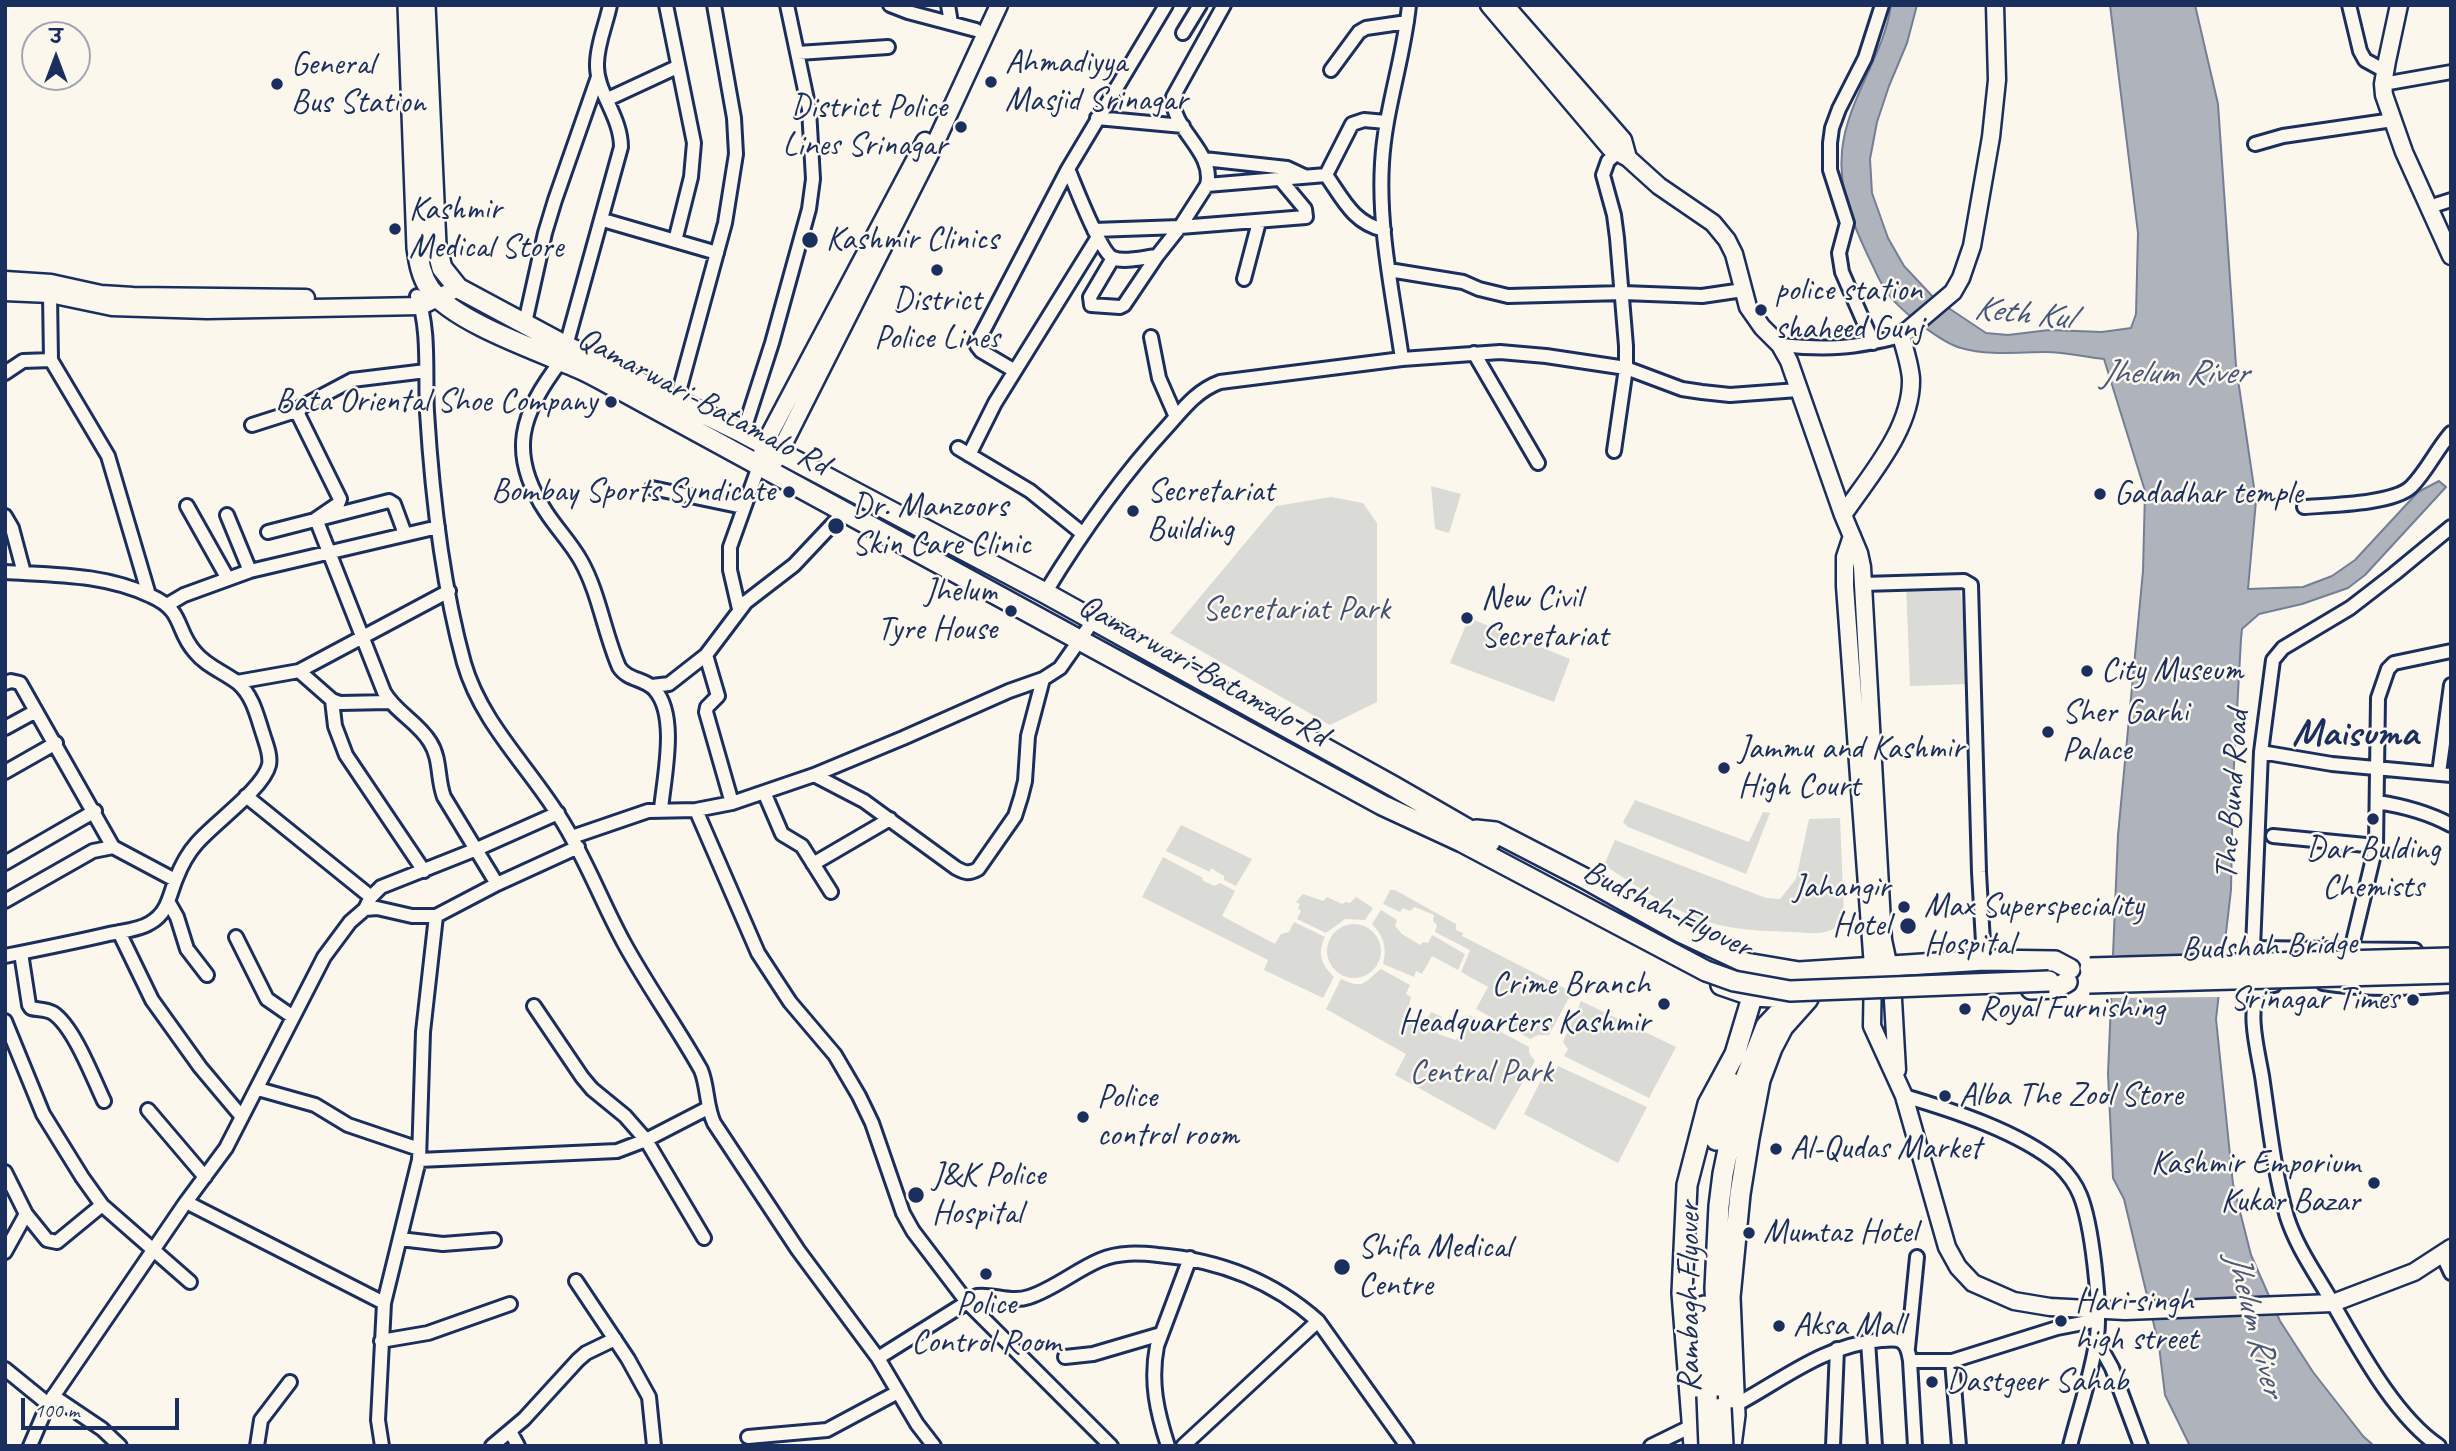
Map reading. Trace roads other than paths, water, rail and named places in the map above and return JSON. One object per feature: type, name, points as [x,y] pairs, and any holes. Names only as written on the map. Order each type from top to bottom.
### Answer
[{"type":"main road","points":[[408,5],[416,247],[427,297]]},
{"type":"main road","points":[[425,5],[436,245],[442,268],[452,282],[527,324],[564,353]]},
{"type":"main road","points":[[765,469],[771,448],[923,145],[988,5]]},
{"type":"main road","points":[[771,448],[933,148],[999,5]]},
{"type":"main road","points":[[1489,5],[1623,156],[1659,186],[1713,222],[1734,254],[1748,307],[1754,318],[1780,345],[1789,361],[1859,553],[1883,940],[1881,966]]},
{"type":"main road","points":[[1506,5],[1623,140],[1623,156]]},
{"type":"main road","points":[[1843,515],[1884,454],[1905,413],[1911,377],[1904,334],[1952,292],[1961,278],[1972,246],[1991,137],[1997,80],[1995,5]]},
{"type":"main road","points":[[2399,5],[2384,78],[2384,95],[2451,256]]},
{"type":"main road","points":[[5,280],[51,283],[101,294],[133,296],[427,297]]},
{"type":"main road","points":[[5,292],[50,294],[112,307],[206,310],[427,297],[452,282]]},
{"type":"main road","name":"Qamarwari-Batamalo Rd","points":[[427,297],[471,320],[564,353],[677,399],[743,433],[1045,593],[1393,786],[1465,836]]},
{"type":"main road","name":"Qamarwari-Batamalo Rd","points":[[564,353],[598,378],[1382,805],[1465,836]]},
{"type":"main road","points":[[1852,536],[1845,557],[1844,586],[1882,996],[1898,1080],[1947,1247],[1958,1267],[1973,1283],[2014,1300],[2098,1315],[2125,1311],[2333,1303],[2414,1272],[2446,1251]]},
{"type":"main road","points":[[1495,832],[1682,933],[1746,963],[1799,972],[1881,966],[1984,960],[2055,961],[2059,975],[2056,988],[1882,996],[1753,996],[1700,978],[1469,860],[1465,836],[1495,832]]},
{"type":"main road","name":"Budshah Flyover","points":[[1465,836],[1706,971],[1734,981],[1790,991],[2059,975]]},
{"type":"main road","name":"Budshah Bridge","points":[[2089,976],[2451,958]]},
{"type":"main road","points":[[1694,1446],[1682,1293],[1686,1185],[1708,1104],[1735,1055],[1761,965]]},
{"type":"main road","name":"Budshah Bridge","points":[[2089,976],[2451,973]]},
{"type":"main road","points":[[2059,975],[2089,976]]},
{"type":"main road","points":[[1728,1146],[1783,1027],[1800,998]]},
{"type":"main road","name":"Rambagh Flyover","points":[[1723,1446],[1715,1288],[1719,1206],[1728,1146],[1740,1092],[1766,1026],[1800,998]]},
{"type":"main road","name":"Rambagh Flyover","points":[[1709,1446],[1704,1244],[1719,1123],[1735,1055]]},
{"type":"main road","points":[[1731,1446],[1735,1405],[1730,1297],[1732,1258],[1743,1171],[1760,1080]]},
{"type":"street","points":[[610,5],[596,65],[598,77],[619,127],[621,147],[564,353],[532,403],[523,445],[525,468],[536,494],[580,560],[619,667],[630,678],[652,686],[669,684],[706,655],[739,609],[794,565],[843,513]]},
{"type":"street","points":[[666,5],[691,124],[694,158],[675,240]]},
{"type":"street","points":[[677,399],[717,253],[733,176],[736,144],[734,118],[714,5]]},
{"type":"street","points":[[743,433],[772,343],[809,209],[813,180],[809,109],[788,5]]},
{"type":"street","points":[[890,5],[976,30]]},
{"type":"street","points":[[948,5],[951,23]]},
{"type":"street","points":[[1015,371],[981,351],[977,343],[1068,169],[1166,5]]},
{"type":"street","points":[[1183,33],[1200,5]]},
{"type":"street","points":[[1113,258],[1090,297],[1091,305],[1124,305],[1207,185],[1209,177],[1204,159],[1174,109],[1173,97],[1224,5]]},
{"type":"street","points":[[1402,359],[1384,230],[1382,164],[1386,122],[1409,5]]},
{"type":"street","points":[[1873,343],[1842,272],[1840,244],[1847,223],[1830,170],[1830,143],[1839,109],[1874,38],[1882,5]]},
{"type":"street","points":[[2349,5],[2360,51],[2365,60],[2384,78],[2451,72]]},
{"type":"street","points":[[1331,70],[1359,32],[1366,28],[1407,22]]},
{"type":"street","points":[[798,53],[888,47]]},
{"type":"street","points":[[608,99],[677,67]]},
{"type":"street","points":[[527,324],[551,211],[598,77]]},
{"type":"street","points":[[1097,118],[1183,126]]},
{"type":"street","points":[[1326,175],[1352,124],[1363,120],[1386,122]]},
{"type":"street","points":[[2255,144],[2283,136],[2393,120]]},
{"type":"street","points":[[1614,451],[1626,368],[1623,293],[1614,215],[1603,176],[1608,162],[1623,156]]},
{"type":"street","points":[[1204,159],[1287,168],[1304,176]]},
{"type":"street","points":[[1068,169],[1105,251],[1113,258],[1157,256]]},
{"type":"street","points":[[1207,185],[1326,175]]},
{"type":"street","points":[[1326,175],[1353,214],[1362,222],[1384,230]]},
{"type":"street","points":[[1096,233],[1306,217],[1305,209],[1280,179]]},
{"type":"street","points":[[2429,208],[2451,200]]},
{"type":"street","points":[[603,219],[717,253]]},
{"type":"street","points":[[1244,279],[1259,222]]},
{"type":"street","points":[[1082,533],[1030,491],[964,452],[1096,233]]},
{"type":"street","points":[[1389,270],[1463,282],[1508,296],[1623,293],[1702,296],[1743,290]]},
{"type":"street","points":[[50,294],[51,360],[108,456],[149,595]]},
{"type":"street","points":[[427,297],[428,421],[438,527],[464,662],[472,686],[496,728],[558,813],[575,842],[624,943],[701,1070],[705,1079],[708,1108],[714,1123],[798,1250],[877,1357],[934,1446]]},
{"type":"street","points":[[1780,345],[1823,349],[1873,343],[1904,334]]},
{"type":"street","points":[[1151,337],[1159,378],[1176,417]]},
{"type":"street","points":[[1474,353],[1538,463]]},
{"type":"street","points":[[1045,593],[1082,533],[1138,458],[1198,393],[1220,382],[1402,359],[1474,353],[1524,353],[1626,368],[1682,389],[1702,393],[1730,395],[1798,390]]},
{"type":"street","points":[[5,373],[23,361],[51,360]]},
{"type":"street","points":[[252,425],[299,410],[352,380],[426,371]]},
{"type":"street","points":[[299,410],[299,419],[340,499],[338,504],[316,519]]},
{"type":"street","points":[[2304,507],[2400,495],[2422,475],[2437,449],[2451,433]]},
{"type":"street","points":[[739,609],[729,560],[733,533],[743,507],[765,469]]},
{"type":"street","points":[[652,488],[743,507]]},
{"type":"street","points":[[268,532],[389,501],[394,504],[405,534]]},
{"type":"street","points":[[187,506],[228,579]]},
{"type":"street","points":[[226,514],[250,571]]},
{"type":"street","points":[[5,516],[12,528],[24,573]]},
{"type":"street","points":[[316,519],[390,702],[429,740],[436,755],[444,797],[497,884]]},
{"type":"street","points":[[167,605],[250,571],[438,527]]},
{"type":"street","name":"The Bund Road","points":[[2351,950],[2253,948],[2261,752],[2270,672],[2278,653],[2350,608],[2451,527]]},
{"type":"street","points":[[5,572],[81,576],[132,588],[167,605],[177,616],[192,650],[237,682],[253,703],[270,762],[267,770],[246,796],[200,839],[184,861],[169,902],[149,924],[5,956]]},
{"type":"street","points":[[1863,584],[1964,581],[1971,585],[1984,960]]},
{"type":"street","points":[[237,682],[299,671],[449,591]]},
{"type":"street","points":[[246,796],[368,903],[377,908],[412,916],[436,916],[575,842],[634,814],[661,809],[696,810],[732,803],[814,775],[1043,679],[1060,667],[1093,621]]},
{"type":"street","points":[[2451,651],[2390,665],[2378,698],[2376,846],[2351,950],[2451,950]]},
{"type":"street","points":[[706,655],[718,696],[707,707],[706,712],[732,803]]},
{"type":"street","points":[[299,671],[332,700],[347,704],[390,702]]},
{"type":"street","points":[[814,775],[890,819],[964,873],[971,873],[978,869],[1015,816],[1026,781],[1028,736],[1043,679]]},
{"type":"street","points":[[5,683],[20,683],[95,811],[113,847],[175,880]]},
{"type":"street","points":[[2261,752],[2332,764],[2445,774],[2451,685]]},
{"type":"street","points":[[652,686],[660,695],[667,724],[661,809]]},
{"type":"street","points":[[332,700],[335,726],[345,755],[424,871]]},
{"type":"street","points":[[5,728],[36,711]]},
{"type":"street","points":[[5,772],[55,743]]},
{"type":"street","points":[[764,792],[782,834],[802,846],[831,892]]},
{"type":"street","points":[[2377,802],[2414,809],[2451,825]]},
{"type":"street","points":[[696,810],[758,953],[790,1002],[847,1073],[872,1123],[903,1213],[926,1249],[967,1302],[1111,1446]]},
{"type":"street","points":[[5,863],[95,811]]},
{"type":"street","points":[[30,1446],[50,1400],[226,1148],[324,957],[350,922],[381,887],[558,813]]},
{"type":"street","points":[[813,864],[890,819]]},
{"type":"street","points":[[2273,836],[2376,846]]},
{"type":"street","points":[[5,901],[93,851],[113,847]]},
{"type":"street","points":[[169,902],[177,917],[187,949],[207,975]]},
{"type":"street","points":[[382,1446],[378,1420],[384,1303],[419,1154],[423,1022],[436,916]]},
{"type":"street","points":[[118,932],[152,1000],[200,1068],[242,1117]]},
{"type":"street","points":[[236,937],[267,999],[293,1017]]},
{"type":"street","points":[[21,953],[29,1005],[31,1008],[53,1013],[66,1029],[82,1053],[104,1101]]},
{"type":"street","points":[[2439,1446],[2398,1407],[2300,1248],[2287,1216],[2275,1161],[2254,1030],[2255,995],[2260,988],[2282,984],[2319,983],[2358,988],[2451,985]]},
{"type":"street","points":[[534,1006],[582,1077],[605,1101],[625,1116],[646,1140],[704,1238]]},
{"type":"street","points":[[5,1021],[43,1114],[82,1177],[102,1205],[190,1282]]},
{"type":"street","points":[[258,1089],[315,1105],[348,1125],[419,1154],[617,1151],[646,1140],[708,1108]]},
{"type":"street","points":[[1904,1096],[1941,1107],[2002,1132],[2043,1154],[2060,1166],[2080,1196],[2090,1239],[2098,1315],[2096,1339],[2070,1446]]},
{"type":"street","points":[[148,1110],[205,1177]]},
{"type":"street","points":[[5,1172],[26,1214],[47,1240],[57,1242],[102,1205]]},
{"type":"street","points":[[186,1202],[384,1303]]},
{"type":"street","points":[[5,1252],[26,1214]]},
{"type":"street","points":[[400,1240],[443,1244],[494,1240]]},
{"type":"street","points":[[2446,1251],[2451,1273]]},
{"type":"street","points":[[877,1357],[977,1296],[1010,1299],[1029,1297],[1116,1255],[1144,1254],[1190,1258],[1225,1266],[1247,1276],[1287,1297],[1318,1321],[1407,1446]]},
{"type":"street","points":[[1915,1446],[1909,1355],[1917,1257]]},
{"type":"street","points":[[1168,1446],[1155,1399],[1153,1375],[1157,1346],[1190,1258]]},
{"type":"street","points":[[576,1281],[615,1339],[649,1397],[654,1446]]},
{"type":"street","points":[[381,1341],[428,1333],[510,1304]]},
{"type":"street","points":[[1909,1355],[1952,1361],[2098,1315]]},
{"type":"street","points":[[1183,1446],[1318,1321]]},
{"type":"street","points":[[1065,1357],[1093,1354],[1161,1334]]},
{"type":"street","points":[[492,1446],[510,1432],[586,1353],[615,1339]]},
{"type":"street","points":[[2096,1339],[2112,1368],[2141,1446]]},
{"type":"street","points":[[1651,1446],[1735,1405],[1816,1357],[1837,1349],[1868,1341],[1897,1340],[1903,1342],[1909,1355]]},
{"type":"street","points":[[1868,1341],[1875,1446]]},
{"type":"street","points":[[1833,1446],[1837,1349]]},
{"type":"street","points":[[1952,1361],[1959,1446]]},
{"type":"street","points":[[5,1369],[50,1400],[102,1429],[120,1446]]},
{"type":"street","points":[[257,1446],[261,1420],[290,1382]]},
{"type":"street","points":[[748,1437],[827,1430],[898,1392]]},
{"type":"street","points":[[510,1432],[518,1446]]},
{"type":"water","name":"Jhelum River","points":[[1891,5],[1917,5],[1907,43],[1877,122],[1870,159],[1872,193],[1888,238],[1904,266],[1935,299],[1986,333],[2008,335],[2049,330],[2102,332],[2131,328],[2136,314],[2138,233],[2110,5],[2195,5],[2218,104],[2236,366],[2256,501],[2248,589],[2303,587],[2332,576],[2355,560],[2418,492],[2439,481],[2446,487],[2365,575],[2348,588],[2302,604],[2259,614],[2242,629],[2241,639],[2233,783],[2231,890],[2216,1019],[2233,1184],[2251,1255],[2280,1321],[2313,1372],[2363,1436],[2374,1446],[2190,1446],[2165,1395],[2159,1346],[2124,1199],[2113,1178],[2108,1074],[2118,835],[2143,571],[2145,491],[2104,359],[2053,352],[1993,353],[1961,348],[1943,340],[1912,317],[1895,302],[1879,279],[1849,208],[1841,166],[1845,132],[1881,42]]},
{"type":"place","name":"Ahmadiyya Masjid Srinagar","points":[[991,82]]},
{"type":"place","name":"General Bus Station","points":[[277,84]]},
{"type":"place","name":"District Police Lines Srinagar","points":[[961,127]]},
{"type":"place","name":"Kashmir Medical Store","points":[[395,229]]},
{"type":"place","name":"Kashmir Clinics","points":[[810,240]]},
{"type":"place","name":"District Police Lines","points":[[937,270]]},
{"type":"place","name":"police station shaheed Gunj","points":[[1761,310]]},
{"type":"place","name":"Bata Oriental Shoe Company","points":[[611,402]]},
{"type":"place","name":"Bombay Sports Syndicate","points":[[789,492]]},
{"type":"place","name":"Gadadhar temple","points":[[2100,494]]},
{"type":"place","name":"Secretariat Building","points":[[1133,511]]},
{"type":"place","name":"Dr. Manzoors Skin Care Clinic","points":[[836,526]]},
{"type":"place","name":"Jhelum Tyre House","points":[[1011,611]]},
{"type":"place","name":"New Civil Secretariat","points":[[1467,618]]},
{"type":"place","name":"City Museum","points":[[2087,671]]},
{"type":"place","name":"Sher Garhi Palace","points":[[2048,732]]},
{"type":"place","name":"Jammu and Kashmir High Court","points":[[1724,768]]},
{"type":"place","name":"Dar Bulding Chemists","points":[[2373,819]]},
{"type":"place","name":"Jahangir Hotel","points":[[1904,907]]},
{"type":"place","name":"Max Superspeciality Hospital","points":[[1908,926]]},
{"type":"place","name":"Srinagar Times","points":[[2413,1000]]},
{"type":"place","name":"Crime Branch Headquarters Kashmir","points":[[1664,1004]]},
{"type":"place","name":"Royal Furnishing","points":[[1965,1009]]},
{"type":"place","name":"Alba The Zool Store","points":[[1945,1096]]},
{"type":"place","name":"Police control room","points":[[1083,1117]]},
{"type":"place","name":"Al-Qudas Market","points":[[1776,1149]]},
{"type":"place","name":"Kashmir Emporium Kukar Bazar","points":[[2374,1183]]},
{"type":"place","name":"J&K Police Hospital","points":[[916,1195]]},
{"type":"place","name":"Mumtaz Hotel","points":[[1749,1233]]},
{"type":"place","name":"Shifa Medical Centre","points":[[1342,1267]]},
{"type":"place","name":"Police Control Room","points":[[986,1274]]},
{"type":"place","name":"Hari singh high street","points":[[2061,1321]]},
{"type":"place","name":"Aksa Mall","points":[[1779,1326]]},
{"type":"place","name":"Dastgeer Sahab","points":[[1932,1382]]},
{"type":"district","name":"Maisuma","points":[[2355,735]]},
{"type":"water label","name":"Keth Kul","points":[[2023,314]]},
{"type":"park label","name":"Secretariat Park","points":[[1296,610]]},
{"type":"park label","name":"Central Park","points":[[1481,1073]]}]
